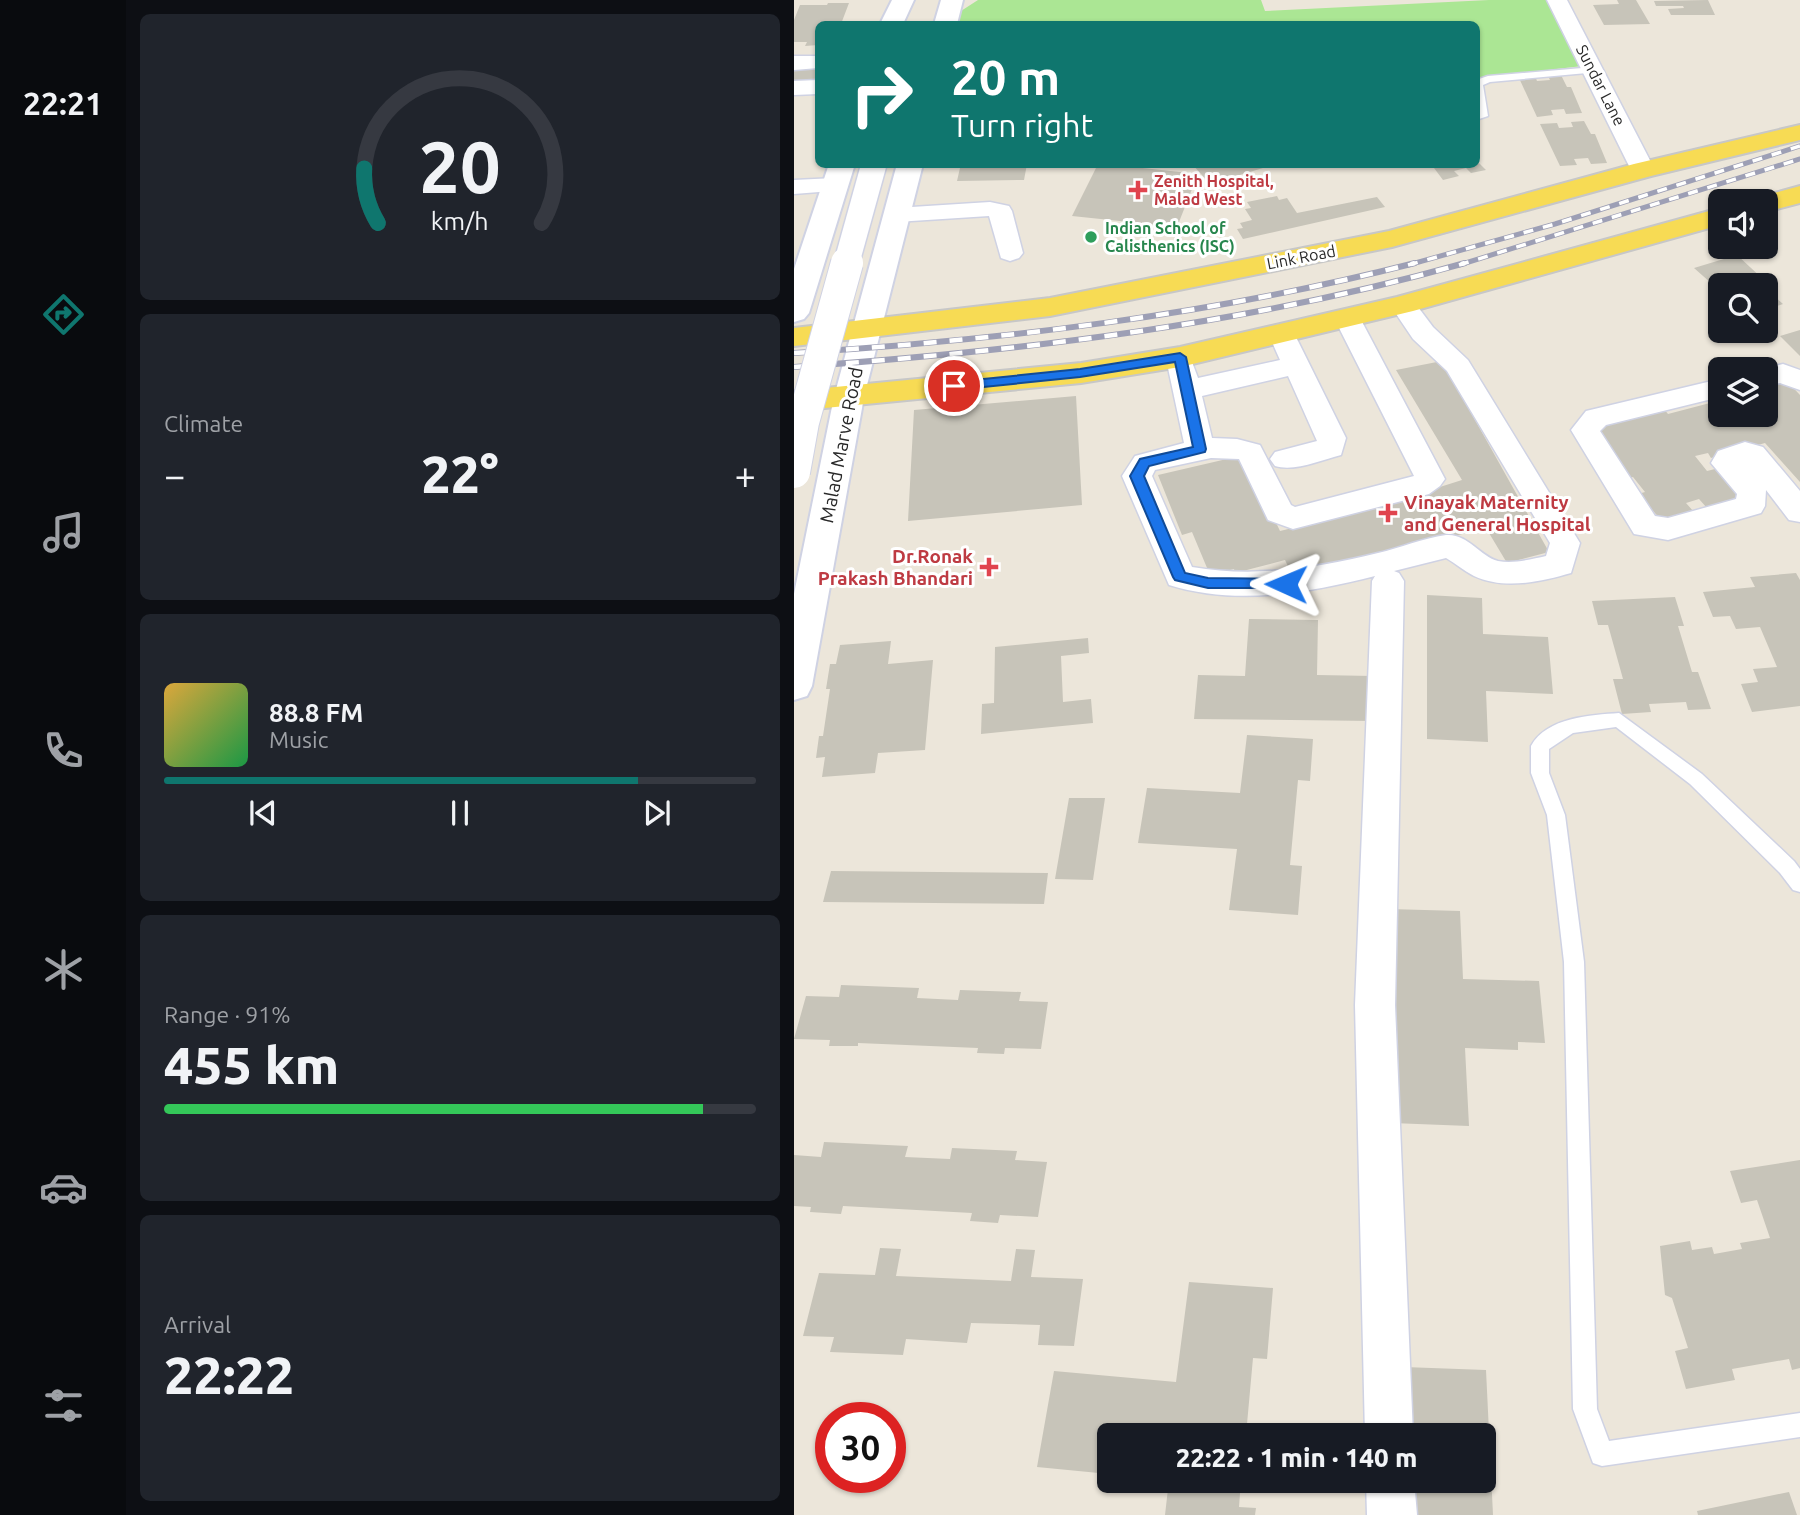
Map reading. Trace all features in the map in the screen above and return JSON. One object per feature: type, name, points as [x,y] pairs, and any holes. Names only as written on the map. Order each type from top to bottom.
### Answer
[{"type":"main road","points":[[947,21],[952,0]]},
{"type":"main road","name":"Link Road","points":[[794,337],[1050,307],[1379,242],[1643,170],[1800,132]]},
{"type":"main road","points":[[794,472],[803,422],[873,168]]},
{"type":"main road","name":"Malad Marve Road","points":[[794,687],[849,397],[909,168]]},
{"type":"main road","points":[[794,313],[839,175]]},
{"type":"main road","points":[[1778,200],[1800,194]]},
{"type":"main road","points":[[794,401],[1080,373],[1180,357],[1403,304],[1708,219]]},
{"type":"street","name":"Sundar Lane","points":[[1557,0],[1643,170]]},
{"type":"street","points":[[794,63],[815,62]]},
{"type":"street","points":[[794,88],[815,87]]},
{"type":"street","points":[[794,187],[839,175]]},
{"type":"street","points":[[896,215],[990,209],[1000,212],[1010,253]]},
{"type":"street","points":[[1347,318],[1430,479],[1418,487],[1293,518],[1279,512],[1250,452],[1233,446],[1200,449],[1145,463],[1137,476],[1180,577],[1208,583],[1286,584],[1315,580],[1448,546],[1464,552],[1486,569],[1510,573],[1560,565],[1565,543],[1458,366],[1422,333],[1403,304]]},
{"type":"street","points":[[1281,333],[1332,438],[1331,448],[1285,460]]},
{"type":"street","points":[[1180,357],[1200,449]]},
{"type":"street","points":[[1187,390],[1296,365]]},
{"type":"street","points":[[1778,374],[1783,373],[1800,381]]},
{"type":"street","points":[[1708,391],[1596,418],[1585,430],[1645,526],[1668,529],[1750,506],[1752,492],[1726,463],[1728,458],[1745,452],[1753,454],[1800,512]]},
{"type":"street","points":[[1388,581],[1375,1005],[1389,1423]]},
{"type":"street","points":[[1391,1493],[1392,1515]]},
{"type":"lane","points":[[1480,82],[1488,79],[1594,70]]},
{"type":"lane","points":[[1800,884],[1787,867],[1696,779],[1619,720],[1578,724],[1554,732],[1541,746],[1540,773],[1556,815],[1574,962],[1585,1409],[1601,1454],[1800,1425]]},
{"type":"green space","points":[[978,0],[1261,0],[1265,11],[1489,0],[1557,0],[1591,65],[1480,78],[1480,21],[947,20]]},
{"type":"building","points":[[1617,0],[1636,0],[1650,24],[1604,25],[1593,5],[1619,4]]},
{"type":"building","points":[[1708,0],[1715,15],[1671,15],[1668,9],[1684,8],[1683,6],[1656,6],[1654,1]]},
{"type":"building","points":[[849,3],[842,21],[815,21],[815,45],[805,46],[807,42],[794,42],[794,20],[800,5]]},
{"type":"building","points":[[794,65],[815,65],[815,85],[794,86]]},
{"type":"building","points":[[1561,75],[1567,87],[1571,87],[1582,113],[1566,114],[1564,109],[1551,110],[1553,115],[1537,117],[1519,78],[1535,76],[1537,81],[1550,80],[1548,76]]},
{"type":"building","points":[[1584,121],[1591,134],[1595,134],[1607,163],[1591,164],[1588,158],[1574,159],[1577,165],[1560,166],[1540,124],[1557,123],[1559,128],[1573,127],[1571,122]]},
{"type":"building","points":[[1480,164],[1486,170],[1471,173],[1466,168],[1480,168]]},
{"type":"building","points":[[960,168],[1026,168],[1024,180],[957,181]]},
{"type":"building","points":[[1096,168],[1143,168],[1198,174],[1177,227],[1072,216]]},
{"type":"building","points":[[1196,168],[1263,168],[1210,184]]},
{"type":"building","points":[[1434,168],[1466,168],[1454,171],[1459,176],[1443,180]]},
{"type":"building","points":[[1277,196],[1279,200],[1287,198],[1297,213],[1377,197],[1385,207],[1243,239],[1237,229],[1243,228],[1240,223],[1252,220],[1245,209],[1251,208],[1247,202]]},
{"type":"building","points":[[1724,259],[1741,259],[1756,273],[1708,273],[1708,280],[1694,268]]},
{"type":"building","points":[[1800,330],[1800,356],[1780,336]]},
{"type":"building","points":[[1442,361],[1549,552],[1507,563],[1486,528],[1293,577],[1285,560],[1235,573],[1234,569],[1210,575],[1192,532],[1182,535],[1158,475],[1244,455],[1280,531],[1364,511],[1462,480],[1396,370]]},
{"type":"building","points":[[1783,377],[1800,395],[1800,482],[1765,443],[1711,458],[1708,453],[1695,456],[1707,471],[1715,469],[1740,498],[1707,508],[1699,499],[1686,503],[1694,512],[1662,521],[1638,494],[1645,492],[1633,477],[1627,479],[1602,447],[1610,445],[1596,427],[1664,409],[1668,414],[1708,404],[1708,427],[1778,427],[1778,378]]},
{"type":"building","points":[[1076,396],[1082,505],[908,521],[914,410]]},
{"type":"building","points":[[1796,573],[1800,580],[1800,706],[1752,712],[1741,684],[1758,682],[1753,669],[1777,667],[1760,627],[1736,629],[1730,616],[1713,617],[1703,592],[1755,587],[1750,577]]},
{"type":"building","points":[[1427,595],[1482,598],[1483,634],[1548,637],[1553,694],[1486,691],[1488,742],[1427,739]]},
{"type":"building","points":[[1675,597],[1684,626],[1678,626],[1692,672],[1698,672],[1711,709],[1688,710],[1686,702],[1649,704],[1651,712],[1622,714],[1613,679],[1623,679],[1608,625],[1598,625],[1592,601]]},
{"type":"building","points":[[1249,619],[1318,620],[1317,675],[1373,676],[1374,721],[1194,719],[1198,675],[1245,676]]},
{"type":"building","points":[[1088,638],[1089,653],[1061,656],[1063,702],[1091,699],[1093,723],[981,734],[982,704],[994,703],[995,647]]},
{"type":"building","points":[[891,641],[888,664],[933,660],[925,750],[878,753],[875,773],[822,777],[825,757],[816,758],[819,736],[823,736],[830,689],[826,689],[830,664],[836,664],[840,645]]},
{"type":"building","points":[[1247,735],[1313,739],[1310,781],[1298,780],[1290,865],[1302,866],[1298,915],[1229,910],[1237,849],[1138,843],[1147,788],[1240,793]]},
{"type":"building","points":[[1069,798],[1105,798],[1093,880],[1055,879]]},
{"type":"building","points":[[831,871],[1048,873],[1044,904],[823,902]]},
{"type":"building","points":[[1389,909],[1460,911],[1463,979],[1539,981],[1545,1043],[1518,1042],[1518,1050],[1465,1048],[1469,1126],[1392,1123]]},
{"type":"building","points":[[841,985],[919,988],[917,998],[958,1000],[960,990],[1021,992],[1019,1001],[1048,1002],[1041,1049],[1005,1048],[1004,1054],[977,1053],[978,1048],[858,1043],[858,1046],[829,1046],[830,1040],[794,1039],[806,996],[839,997]]},
{"type":"building","points":[[824,1142],[908,1146],[905,1157],[950,1159],[952,1148],[1017,1151],[1015,1160],[1047,1162],[1038,1217],[1000,1215],[998,1223],[970,1221],[972,1213],[843,1206],[841,1214],[810,1212],[811,1207],[794,1206],[794,1155],[821,1157]]},
{"type":"building","points":[[1800,1160],[1800,1368],[1792,1370],[1789,1359],[1732,1369],[1735,1380],[1686,1389],[1675,1351],[1688,1348],[1672,1298],[1665,1295],[1660,1246],[1690,1241],[1692,1250],[1712,1247],[1714,1254],[1742,1249],[1740,1243],[1770,1238],[1757,1200],[1741,1203],[1730,1171]]},
{"type":"building","points":[[880,1248],[901,1249],[896,1276],[1011,1281],[1016,1249],[1035,1250],[1031,1277],[1083,1279],[1074,1346],[1038,1345],[1040,1325],[971,1323],[967,1343],[906,1339],[903,1355],[830,1352],[834,1337],[803,1336],[819,1273],[875,1275]]},
{"type":"building","points":[[1189,1282],[1273,1288],[1267,1359],[1253,1358],[1247,1423],[1097,1423],[1097,1473],[1037,1467],[1054,1371],[1176,1382]]},
{"type":"building","points":[[1404,1367],[1486,1370],[1489,1423],[1405,1423]]},
{"type":"building","points":[[1789,1492],[1797,1515],[1698,1515],[1697,1511]]},
{"type":"building","points":[[1168,1493],[1240,1493],[1239,1507],[1256,1508],[1255,1515],[1165,1515]]},
{"type":"building","points":[[1405,1493],[1492,1493],[1493,1515],[1405,1515]]},
{"type":"railway","points":[[1408,265],[1555,224],[1800,146]]},
{"type":"railway","points":[[1459,265],[1800,159]]},
{"type":"railway","points":[[794,353],[951,341],[1106,323],[1261,297],[1415,263]]},
{"type":"railway","points":[[794,367],[964,353],[1216,319],[1383,285],[1465,263]]},
{"type":"place","name":"Zenith Hospital, Malad West","points":[[1138,190]]},
{"type":"place","name":"Indian School of Calisthenics (ISC)","points":[[1091,237]]},
{"type":"place","name":"Vinayak Maternity and General Hospital","points":[[1388,513]]},
{"type":"place","name":"Dr.Ronak Prakash Bhandari","points":[[989,567]]},
{"type":"route","points":[[954,386],[1080,373],[1180,357],[1200,449],[1145,463],[1137,476],[1180,577],[1208,583],[1286,584]]}]
